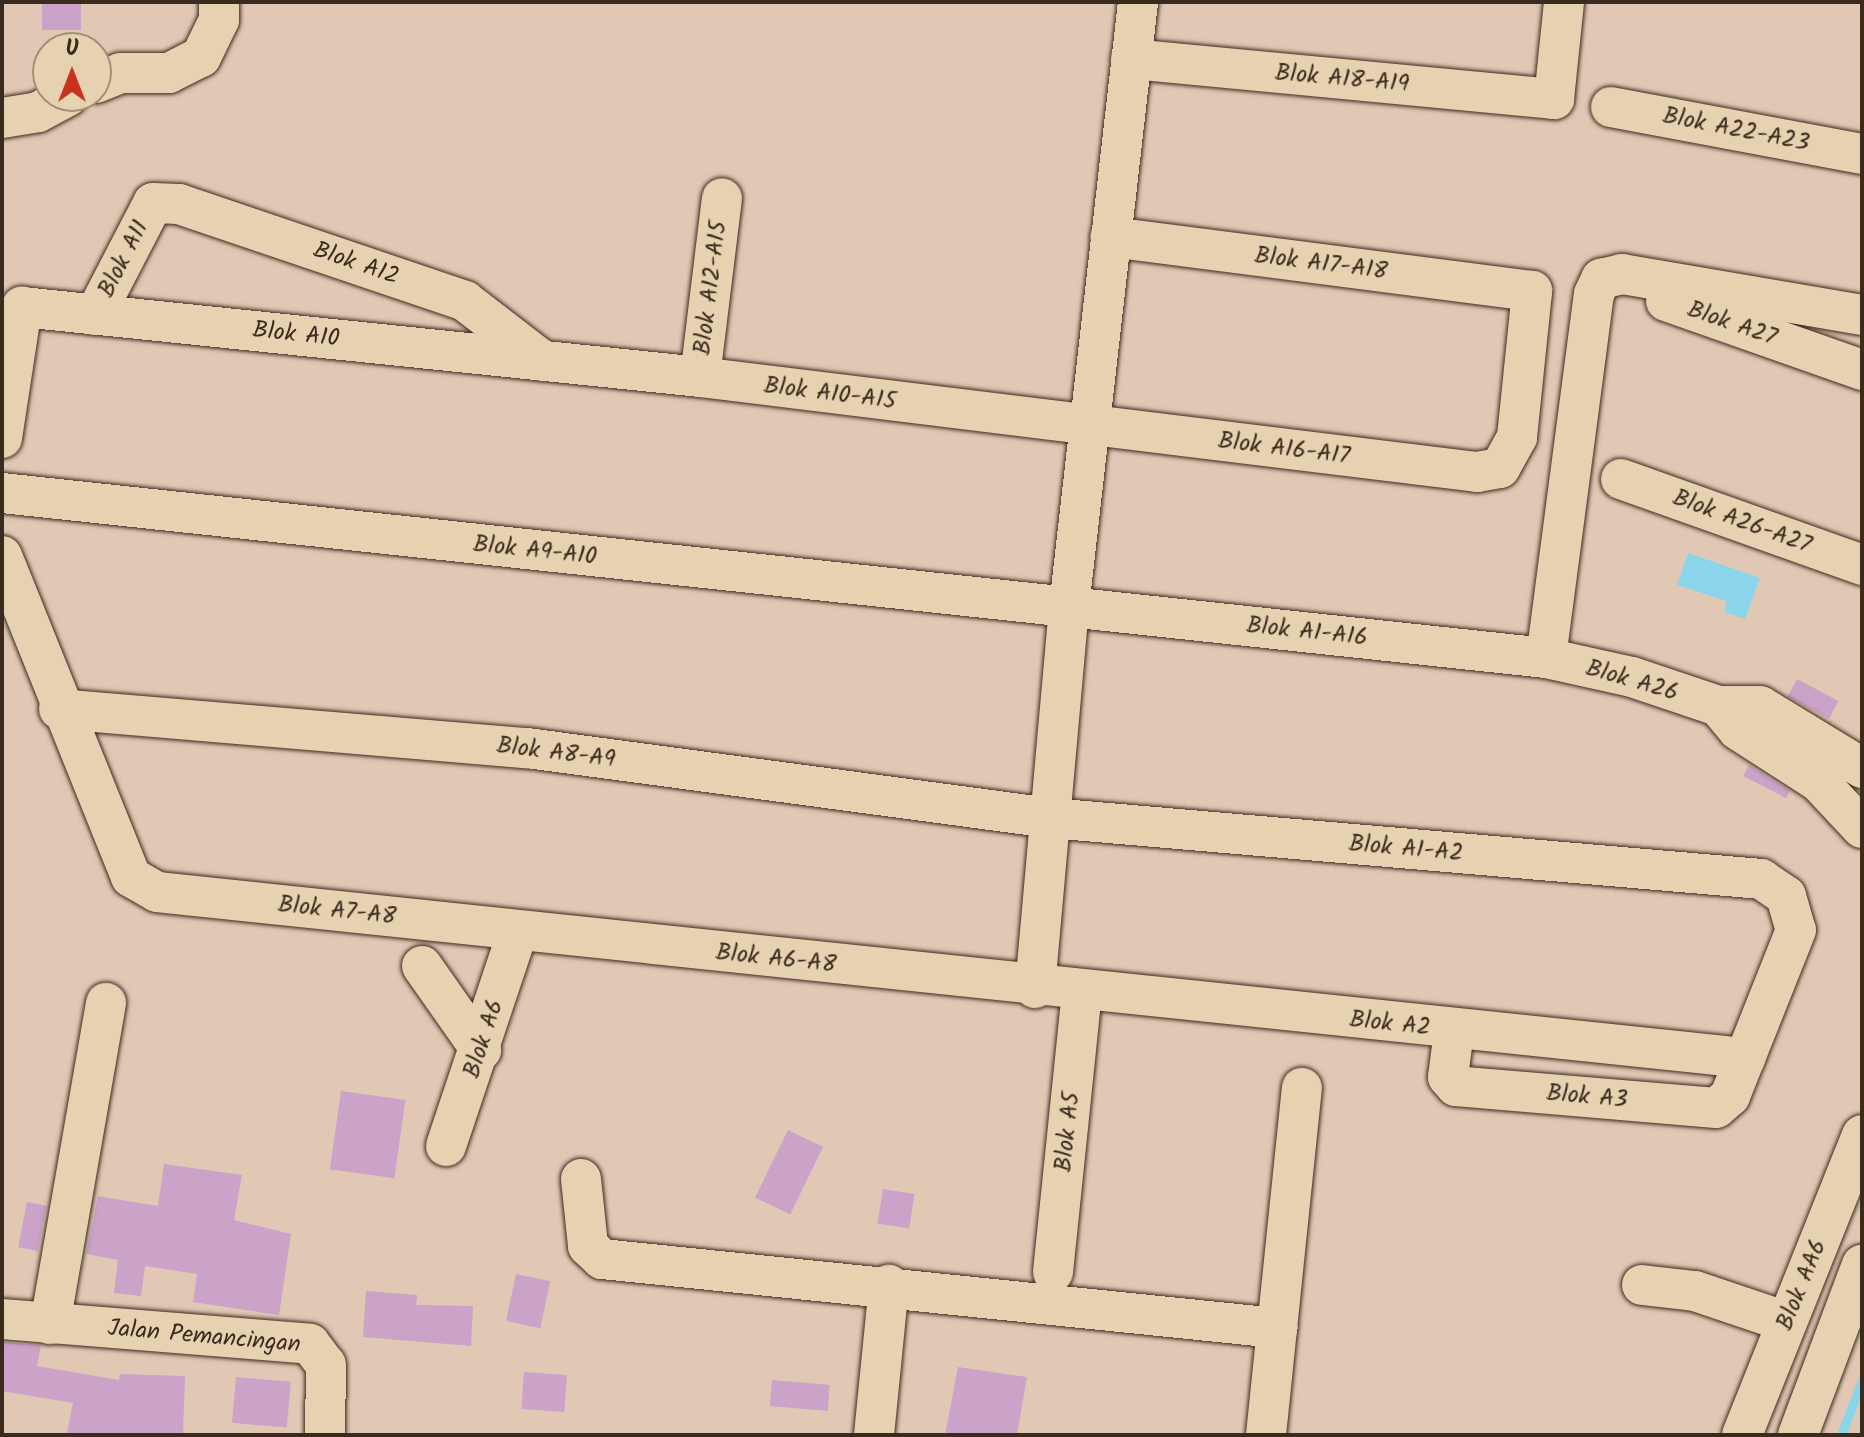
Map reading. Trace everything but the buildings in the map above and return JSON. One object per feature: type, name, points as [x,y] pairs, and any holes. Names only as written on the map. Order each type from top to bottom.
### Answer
[{"type":"street","points":[[112,77],[121,73],[169,73],[201,57],[219,20],[219,2]]},
{"type":"street","points":[[1035,988],[1069,607],[1138,2]]},
{"type":"street","name":"Blok A18-A19","points":[[1131,59],[1554,99],[1564,2]]},
{"type":"street","name":"Blok A22-A23","points":[[1611,107],[1862,154]]},
{"type":"street","points":[[2,118],[38,112]]},
{"type":"street","name":"Blok A12-A15","points":[[700,377],[722,198]]},
{"type":"street","name":"Blok A11","points":[[95,315],[153,203]]},
{"type":"street","name":"Blok A12","points":[[153,203],[179,204],[465,301],[556,363]]},
{"type":"street","name":"Blok A17-A18","points":[[1110,237],[1532,291],[1517,437],[1500,468],[1477,472]]},
{"type":"street","points":[[1546,658],[1594,294],[1612,277],[1862,315]]},
{"type":"street","name":"Blok A27","points":[[1612,277],[1862,370]]},
{"type":"street","name":"Blok A10","points":[[2,438],[22,307],[556,363]]},
{"type":"street","name":"Blok A10-A15","points":[[556,363],[700,377],[1090,427]]},
{"type":"street","name":"Blok A16-A17","points":[[1090,427],[1477,472]]},
{"type":"street","name":"Blok A26-A27","points":[[1621,479],[1862,565]]},
{"type":"street","name":"Blok A9-A10","points":[[2,493],[1069,607]]},
{"type":"street","points":[[2,556],[59,709]]},
{"type":"street","name":"Blok A1-A16","points":[[1069,607],[1546,658]]},
{"type":"street","name":"Blok A26","points":[[1546,658],[1632,677],[1718,706],[1760,706],[1840,769],[1862,828]]},
{"type":"street","name":"Blok A8-A9","points":[[59,709],[527,748],[1050,818]]},
{"type":"street","name":"Blok A7-A8","points":[[59,709],[131,877],[157,892],[518,931]]},
{"type":"street","name":"Blok A1-A2","points":[[1050,818],[1761,879]]},
{"type":"street","name":"Blok A3","points":[[1454,1031],[1448,1077],[1456,1086],[1716,1108],[1730,1096],[1796,930],[1786,896],[1761,879]]},
{"type":"street","name":"Blok A6-A8","points":[[518,931],[1035,988]]},
{"type":"street","name":"Blok A6","points":[[446,1146],[481,1050],[518,931]]},
{"type":"street","points":[[422,966],[481,1050]]},
{"type":"street","name":"Blok A2","points":[[1035,988],[1745,1058]]},
{"type":"street","name":"Blok A5","points":[[1053,1272],[1082,993]]},
{"type":"street","points":[[50,1324],[106,1003]]},
{"type":"street","points":[[1266,1435],[1302,1088]]},
{"type":"street","name":"Blok AA6","points":[[1742,1435],[1862,1135]]},
{"type":"street","points":[[581,1179],[588,1246],[602,1259],[889,1285],[1277,1328]]},
{"type":"street","points":[[1798,1435],[1862,1265]]},
{"type":"street","points":[[874,1435],[889,1285]]},
{"type":"street","points":[[1642,1285],[1695,1291],[1787,1322]]},
{"type":"street","name":"Jalan Pemancingan","points":[[2,1319],[310,1344],[326,1365],[325,1435]]},
{"type":"water","points":[[1688,553],[1760,578],[1745,619],[1724,612],[1727,601],[1677,585]]},
{"type":"waterway","points":[[1841,1435],[1862,1380]]}]
